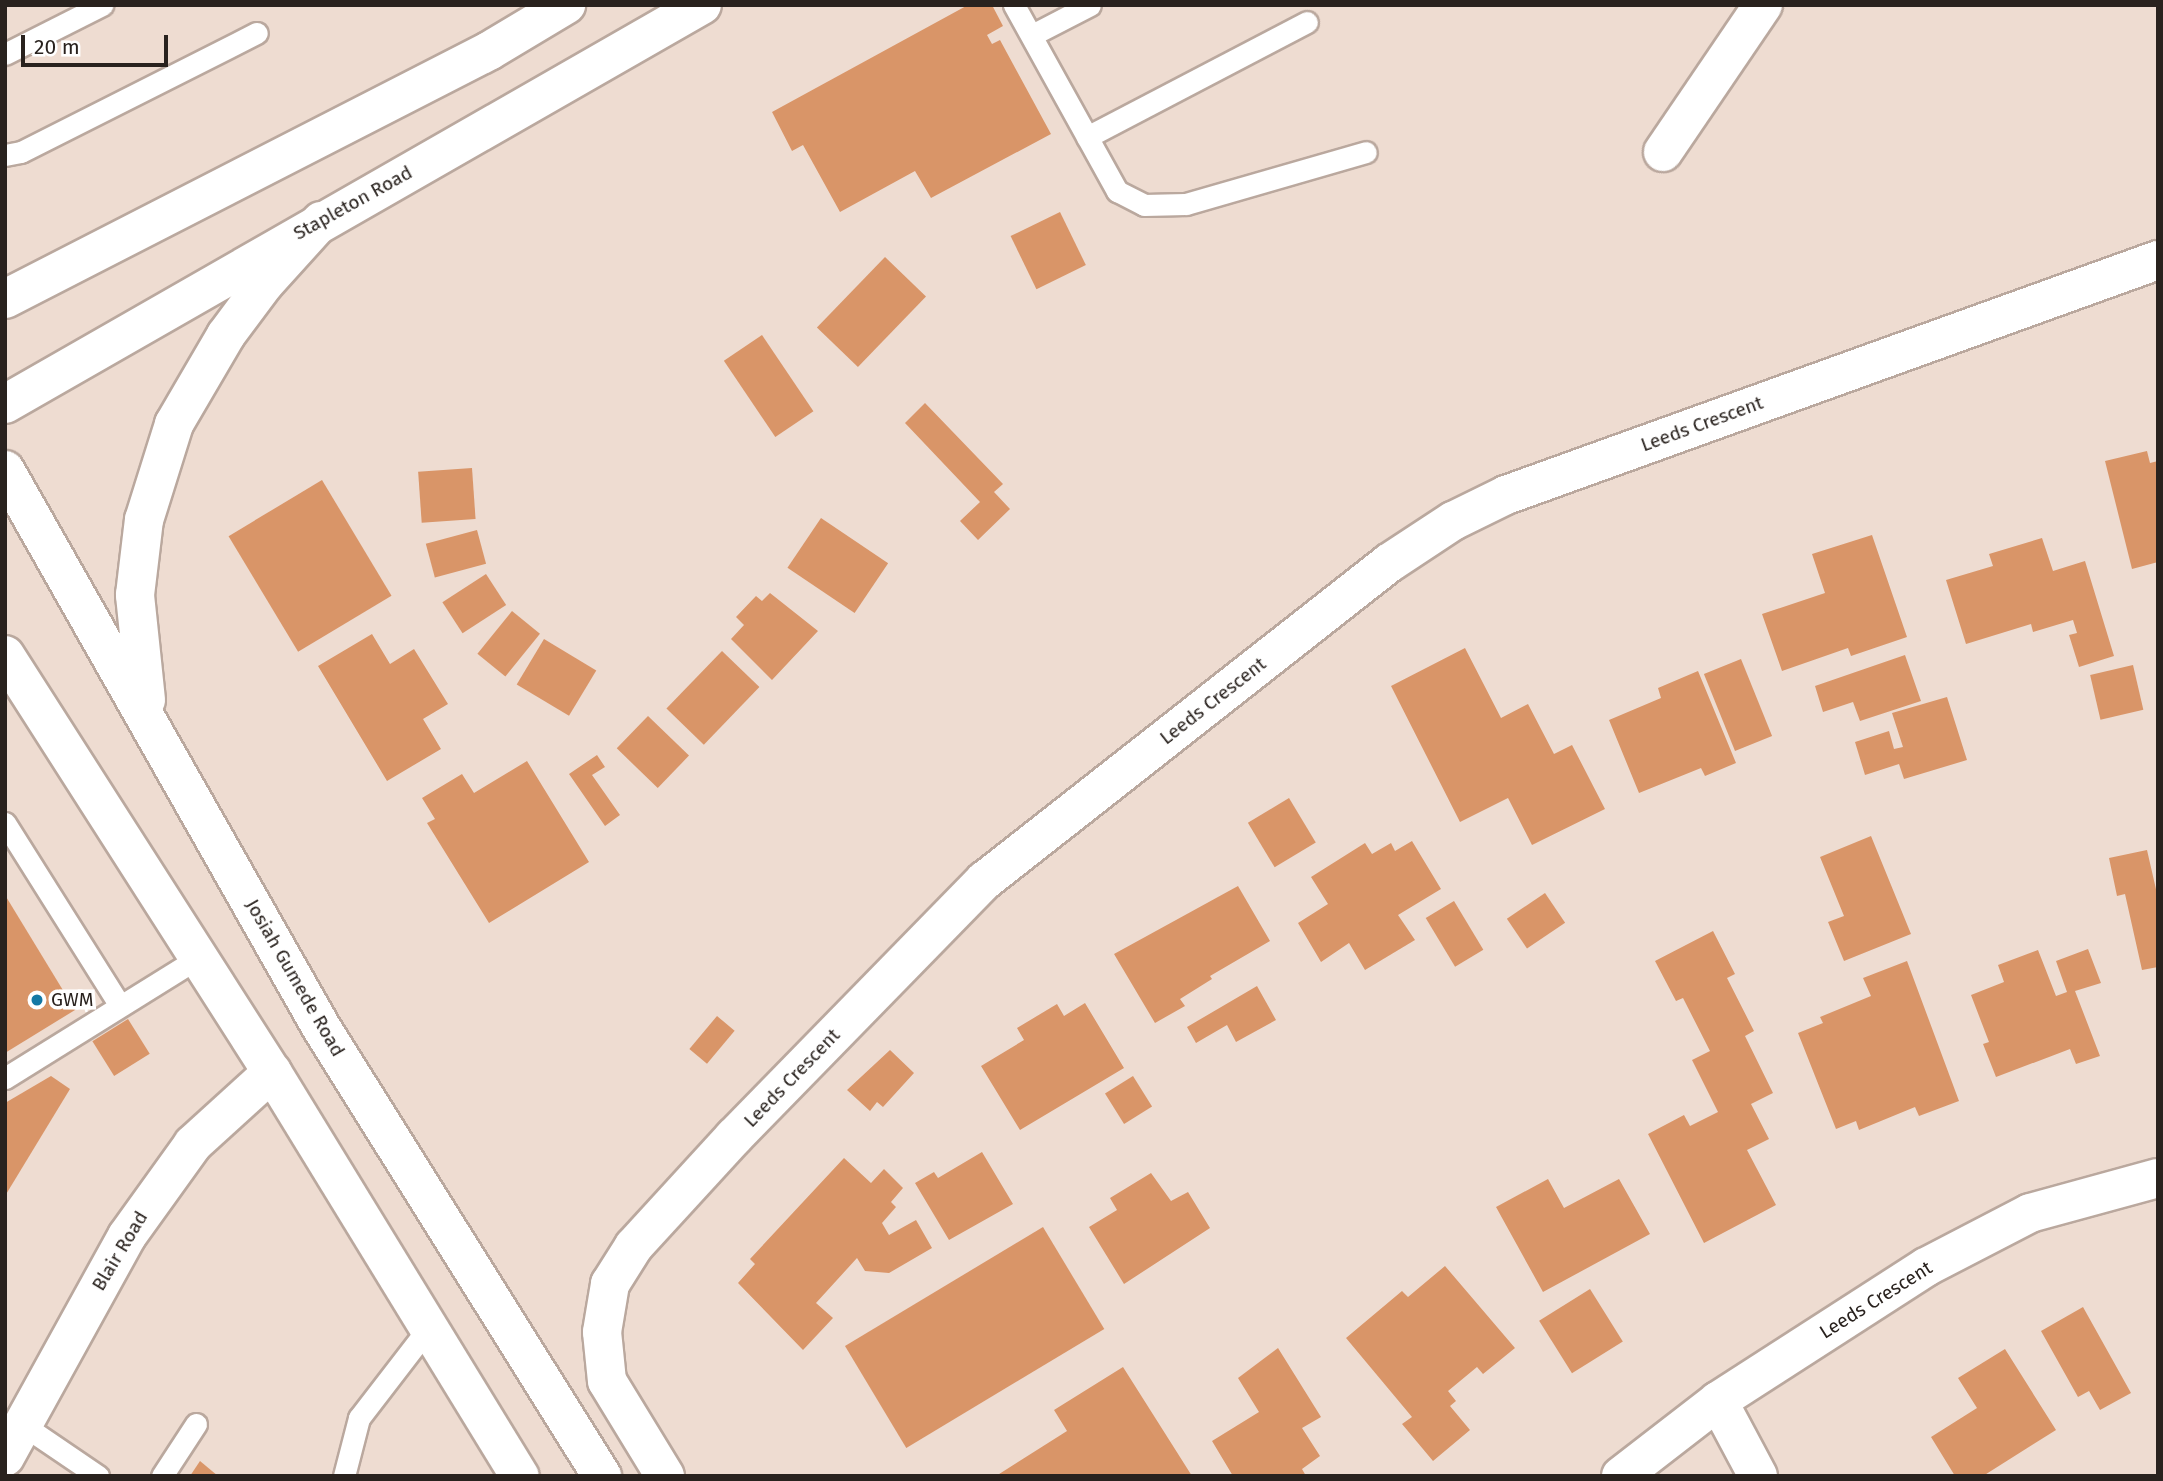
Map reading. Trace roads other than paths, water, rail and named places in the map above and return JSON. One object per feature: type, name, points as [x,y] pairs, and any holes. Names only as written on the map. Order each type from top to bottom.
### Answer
[{"type":"main road","points":[[5,299],[489,51],[566,5]]},
{"type":"main road","name":"Stapleton Road","points":[[5,404],[702,5]]},
{"type":"main road","points":[[1663,152],[1763,5]]},
{"type":"main road","points":[[148,714],[135,595],[144,520],[174,424],[241,315],[321,221]]},
{"type":"main road","name":"Leeds Crescent","points":[[666,1476],[607,1381],[602,1332],[610,1284],[634,1246],[734,1137],[984,881],[1389,562],[1453,521],[1506,495],[2158,260]]},
{"type":"main road","name":"Josiah Gumede Road","points":[[5,470],[148,714],[321,1027],[602,1476]]},
{"type":"main road","points":[[5,655],[272,1072],[520,1476]]},
{"type":"main road","name":"Blair Road","points":[[14,1441],[127,1236],[162,1185],[193,1144],[272,1072]]},
{"type":"main road","name":"Leeds Crescent","points":[[1621,1476],[1718,1401],[1926,1267],[2030,1213],[2158,1178]]},
{"type":"main road","points":[[1718,1401],[1758,1476]]},
{"type":"lane","points":[[5,54],[102,5]]},
{"type":"lane","points":[[1014,5],[1118,191],[1144,205],[1186,204],[1366,152]]},
{"type":"lane","points":[[1032,35],[1090,5]]},
{"type":"lane","points":[[1087,137],[1307,22]]},
{"type":"lane","points":[[5,155],[20,152],[257,33]]},
{"type":"lane","points":[[5,823],[119,1004]]},
{"type":"lane","points":[[5,1078],[119,1004],[198,958]]},
{"type":"lane","points":[[344,1476],[359,1418],[429,1327]]},
{"type":"lane","points":[[162,1476],[196,1424]]},
{"type":"lane","points":[[14,1441],[98,1476]]},
{"type":"place","name":"GWM","points":[[37,1000]]}]
